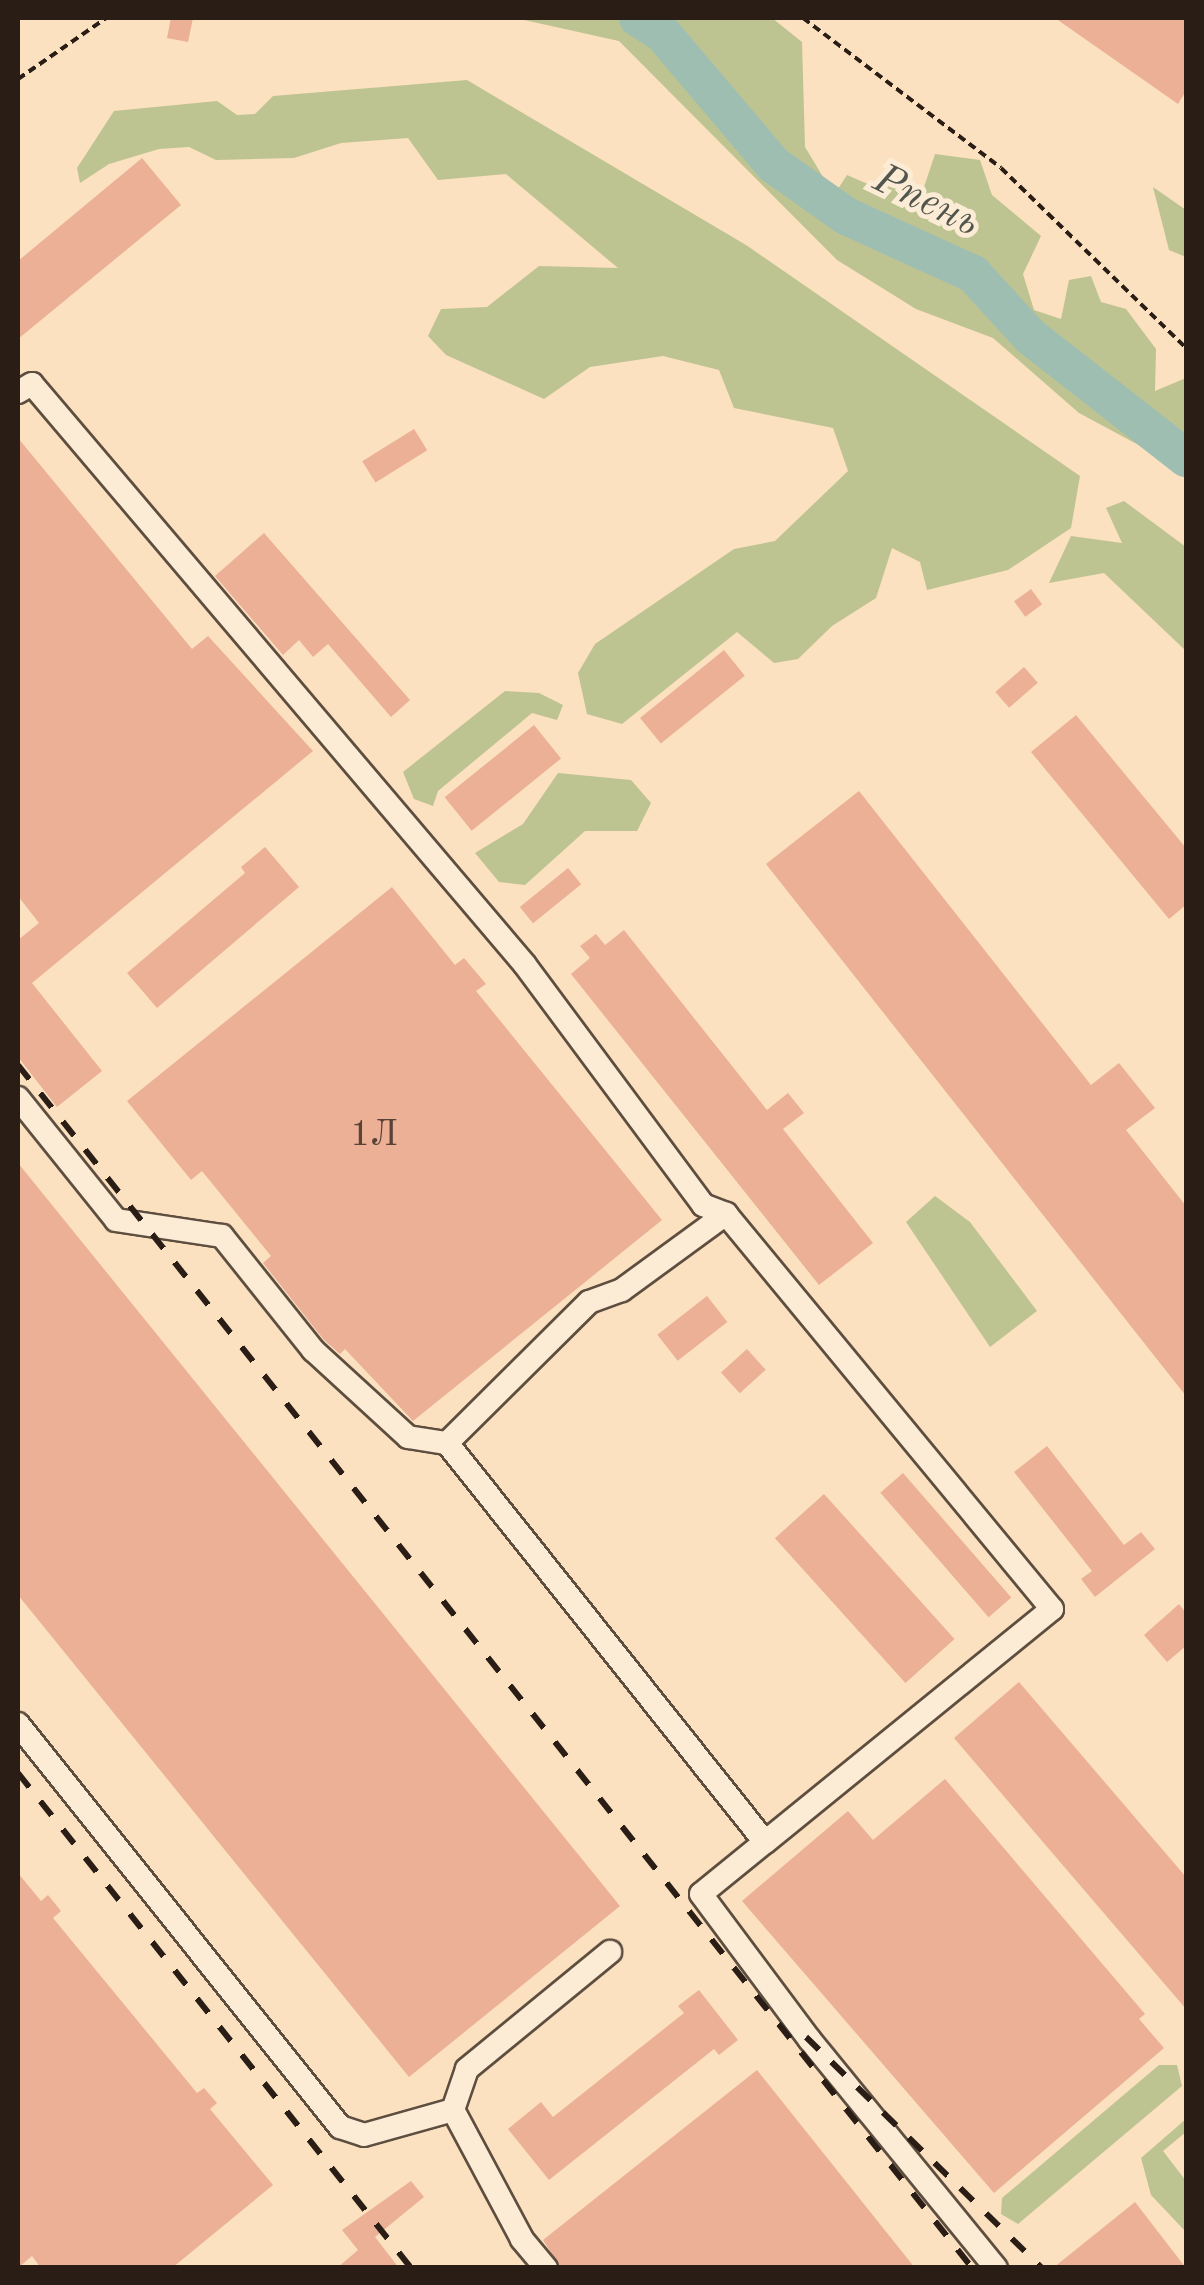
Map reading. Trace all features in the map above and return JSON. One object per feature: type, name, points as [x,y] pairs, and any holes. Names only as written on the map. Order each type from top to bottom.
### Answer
[{"type":"lane","points":[[18,392],[32,384],[525,965],[703,1205],[726,1214],[1052,1609],[702,1894],[810,2040],[996,2268]]},
{"type":"lane","points":[[18,1098],[116,1220],[222,1236],[312,1350],[408,1437],[448,1443],[765,1842]]},
{"type":"lane","points":[[448,1443],[590,1302],[622,1290],[726,1214]]},
{"type":"lane","points":[[18,1724],[340,2127],[364,2135],[453,2110]]},
{"type":"lane","points":[[546,2268],[522,2239],[453,2110],[467,2070],[610,1952]]},
{"type":"path","points":[[18,78],[106,18]]},
{"type":"path","points":[[803,18],[1001,168],[1186,348]]},
{"type":"green space","points":[[515,18],[772,18],[802,42],[805,147],[834,195],[847,175],[870,185],[893,176],[921,196],[935,154],[980,160],[992,195],[1041,236],[1023,274],[1034,310],[1061,319],[1069,280],[1091,276],[1101,302],[1126,309],[1156,349],[1155,391],[1186,378],[1186,480],[1174,464],[1079,413],[993,338],[916,309],[837,260],[619,41]]},
{"type":"green space","points":[[467,80],[746,245],[1080,476],[1071,528],[1008,570],[927,590],[920,562],[892,548],[876,598],[832,626],[798,659],[774,663],[737,632],[622,724],[587,714],[578,673],[595,644],[734,549],[775,541],[848,471],[833,428],[734,408],[719,370],[663,356],[590,367],[544,399],[446,355],[428,336],[441,309],[487,307],[539,266],[618,268],[506,174],[438,180],[408,138],[341,143],[294,158],[216,160],[189,147],[159,149],[109,164],[80,183],[77,168],[114,111],[217,101],[237,115],[255,114],[273,96]]},
{"type":"green space","points":[[1153,187],[1186,210],[1186,257],[1169,250]]},
{"type":"green space","points":[[1124,501],[1186,547],[1186,651],[1104,573],[1049,583],[1071,536],[1122,543],[1106,508]]},
{"type":"green space","points":[[505,691],[539,693],[563,705],[557,720],[532,713],[438,791],[433,806],[414,799],[403,772]]},
{"type":"green space","points":[[558,773],[631,780],[651,803],[637,831],[585,831],[525,885],[499,882],[475,853],[523,824]]},
{"type":"green space","points":[[935,1196],[970,1222],[1037,1311],[990,1347],[906,1222]]},
{"type":"green space","points":[[1159,2065],[1177,2065],[1182,2086],[1018,2224],[1001,2214],[1002,2198]]},
{"type":"green space","points":[[1186,2119],[1186,2132],[1163,2151],[1186,2181],[1186,2232],[1151,2195],[1141,2158]]},
{"type":"building","points":[[171,18],[193,18],[188,42],[167,38]]},
{"type":"building","points":[[1055,18],[1186,18],[1186,91],[1178,104]]},
{"type":"building","points":[[142,158],[181,205],[18,339],[18,261]]},
{"type":"building","points":[[414,429],[427,450],[376,483],[362,461]]},
{"type":"building","points":[[18,438],[192,649],[208,636],[313,751],[32,983],[102,1071],[57,1107],[18,1057],[18,940],[39,923],[18,896]]},
{"type":"building","points":[[264,533],[410,700],[391,717],[328,644],[313,657],[299,640],[283,655],[215,576]]},
{"type":"building","points":[[1031,589],[1042,604],[1025,617],[1014,601]]},
{"type":"building","points":[[724,650],[745,676],[661,744],[640,718]]},
{"type":"building","points":[[1024,667],[1038,683],[1009,708],[995,692]]},
{"type":"building","points":[[1076,715],[1186,848],[1186,905],[1169,919],[1031,752]]},
{"type":"building","points":[[534,725],[561,758],[472,831],[445,797]]},
{"type":"building","points":[[859,791],[1091,1085],[1119,1063],[1155,1108],[1126,1130],[1186,1206],[1186,1396],[766,864]]},
{"type":"building","points":[[265,847],[299,887],[157,1008],[127,973],[245,873],[241,867]]},
{"type":"building","points":[[568,868],[581,884],[533,923],[520,907]]},
{"type":"building","points":[[392,887],[455,965],[464,958],[486,984],[476,991],[662,1220],[413,1421],[345,1349],[340,1354],[324,1340],[263,1263],[271,1256],[202,1171],[191,1180],[127,1101]]},
{"type":"building","points":[[624,930],[767,1110],[788,1093],[804,1113],[783,1129],[873,1243],[819,1285],[571,974],[590,958],[580,946],[596,934],[605,945]]},
{"type":"building","points":[[18,1163],[620,1906],[409,2077],[18,1595]]},
{"type":"building","points":[[707,1296],[727,1322],[678,1361],[657,1335]]},
{"type":"building","points":[[747,1349],[766,1370],[740,1393],[721,1372]]},
{"type":"building","points":[[1047,1446],[1124,1545],[1141,1532],[1155,1549],[1095,1597],[1081,1579],[1092,1571],[1014,1472]]},
{"type":"building","points":[[903,1473],[1011,1598],[989,1617],[880,1493]]},
{"type":"building","points":[[824,1494],[954,1639],[905,1683],[775,1538]]},
{"type":"building","points":[[1179,1604],[1186,1613],[1186,1646],[1167,1662],[1144,1635]]},
{"type":"building","points":[[1019,1682],[1186,1877],[1186,2009],[954,1738]]},
{"type":"building","points":[[945,1779],[1145,2014],[1139,2019],[1164,2048],[994,2193],[742,1901],[848,1811],[873,1840]]},
{"type":"building","points":[[18,1873],[41,1901],[48,1895],[61,1911],[53,1918],[197,2093],[204,2088],[217,2103],[210,2109],[273,2185],[172,2268],[41,2268],[32,2256],[18,2268]]},
{"type":"building","points":[[699,1990],[738,2040],[719,2055],[714,2049],[549,2180],[508,2129],[541,2102],[553,2117],[684,2013],[678,2006]]},
{"type":"building","points":[[757,2070],[915,2268],[561,2268],[543,2240]]},
{"type":"building","points":[[411,2181],[424,2197],[375,2237],[399,2268],[337,2268],[358,2250],[342,2230]]},
{"type":"building","points":[[1135,2202],[1186,2268],[1053,2268]]},
{"type":"waterway","name":"Рпень","points":[[638,18],[662,33],[774,165],[846,216],[973,274],[1031,337],[1186,458]]},
{"type":"railway","points":[[18,1065],[972,2268]]},
{"type":"railway","points":[[18,1773],[411,2268]]},
{"type":"railway","points":[[806,2037],[1042,2268]]}]
